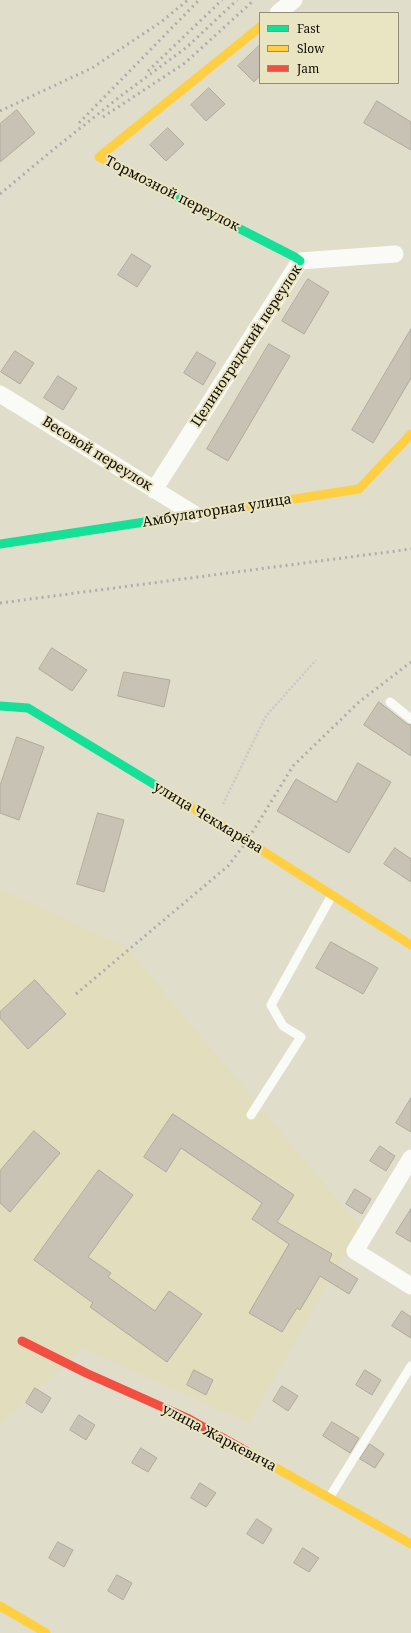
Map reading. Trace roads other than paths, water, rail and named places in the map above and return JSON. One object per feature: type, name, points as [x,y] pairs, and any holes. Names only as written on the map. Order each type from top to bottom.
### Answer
[{"type":"street","points":[[279,12],[294,0]]},
{"type":"street","name":"Тормозной переулок","points":[[259,28],[99,157],[295,257],[300,261]]},
{"type":"street","name":"Целиноградский переулок","points":[[154,490],[300,261],[395,254]]},
{"type":"street","name":"Весовой переулок","points":[[0,394],[194,514]]},
{"type":"street","name":"Амбулаторная улица","points":[[0,544],[359,489],[411,434]]},
{"type":"street","name":"улица Чекмарёва","points":[[0,706],[28,708],[214,821],[411,944]]},
{"type":"street","points":[[411,1158],[356,1251],[411,1286]]},
{"type":"street","name":"улица Жаркевича","points":[[22,1341],[86,1373],[187,1418],[411,1544]]},
{"type":"street","points":[[0,1606],[46,1633]]},
{"type":"lane","points":[[390,702],[411,719]]},
{"type":"lane","points":[[251,1115],[301,1037],[283,1026],[271,1005],[332,895]]},
{"type":"lane","points":[[329,1498],[411,1366]]},
{"type":"railway","points":[[0,111],[92,68],[161,22],[188,0]]},
{"type":"railway","points":[[79,123],[199,0]]},
{"type":"railway","points":[[148,71],[222,0]]},
{"type":"railway","points":[[0,194],[122,95],[187,47],[237,0]]},
{"type":"railway","points":[[103,117],[185,63],[254,0]]},
{"type":"railway","points":[[0,603],[411,549]]},
{"type":"railway","points":[[76,994],[228,866],[247,841],[293,766],[359,702],[411,662]]}]
